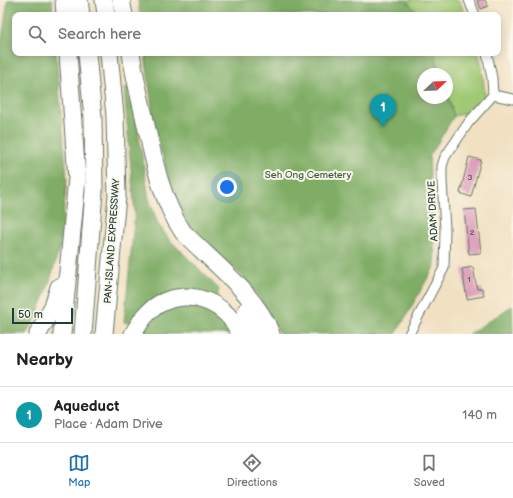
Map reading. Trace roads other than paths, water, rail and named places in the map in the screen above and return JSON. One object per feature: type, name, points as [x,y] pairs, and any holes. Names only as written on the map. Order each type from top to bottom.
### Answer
[{"type":"highway","points":[[64,0],[65,12]]},
{"type":"highway","points":[[79,0],[81,12]]},
{"type":"highway","points":[[104,0],[106,12]]},
{"type":"highway","points":[[121,0],[123,12]]},
{"type":"highway","points":[[62,334],[72,240],[76,179],[68,56]]},
{"type":"highway","name":"PAN-ISLAND EXPRESSWAY","points":[[83,334],[94,190],[93,118],[87,56]]},
{"type":"highway","name":"PAN-ISLAND EXPRESSWAY","points":[[104,334],[117,196],[115,116],[109,56]]},
{"type":"highway","points":[[131,56],[148,139],[163,194],[174,219],[183,232],[250,298],[262,316],[271,334]]},
{"type":"highway","points":[[183,232],[183,239],[195,256],[247,313],[257,334]]},
{"type":"highway","points":[[38,334],[53,306],[72,240]]},
{"type":"highway","points":[[133,334],[141,320],[158,304],[190,297],[201,299],[220,306],[232,319],[240,334]]},
{"type":"street","points":[[469,0],[473,12]]},
{"type":"street","points":[[488,56],[492,78],[493,95],[513,99]]},
{"type":"street","name":"ADAM DRIVE","points":[[409,334],[444,268],[445,229],[442,166],[445,157],[469,122],[493,95]]},
{"type":"place","name":"Aqueduct","points":[[383,127]]},
{"type":"park label","name":"Seh Ong Cemetery","points":[[308,174]]}]
